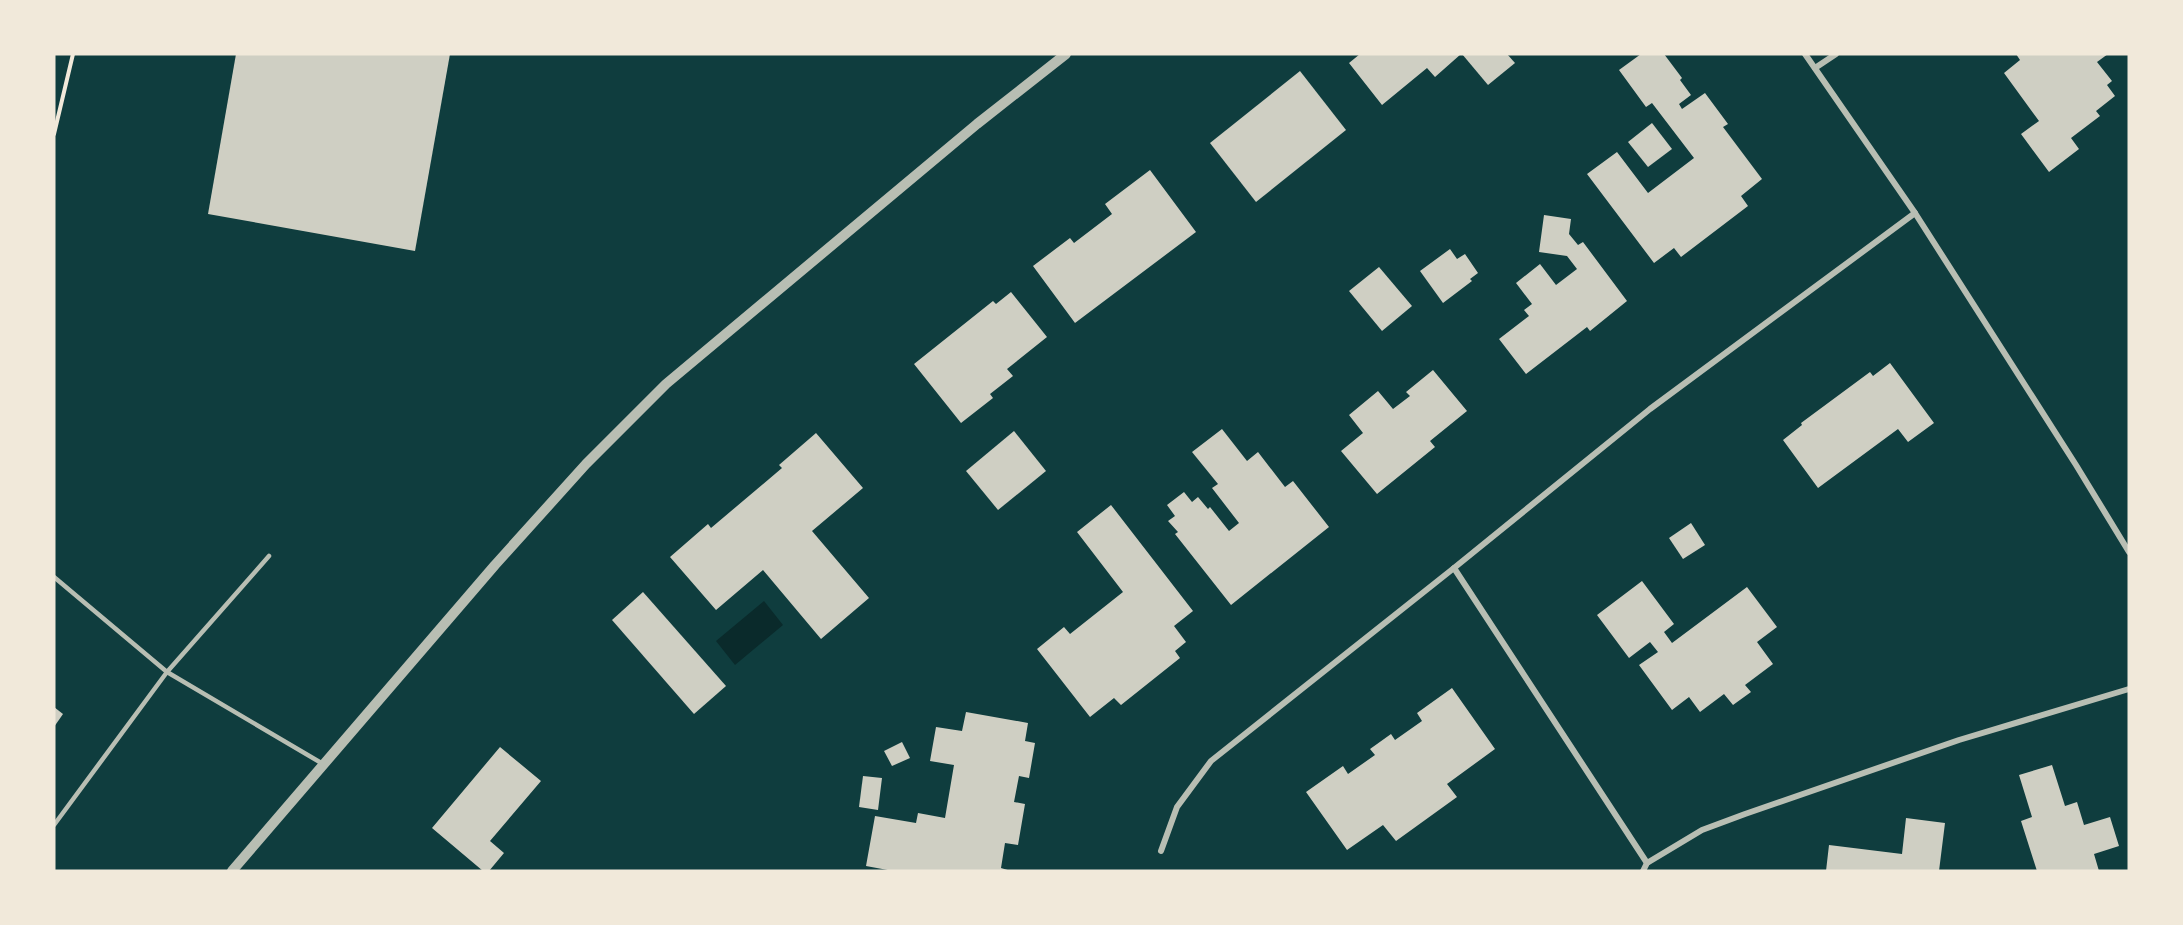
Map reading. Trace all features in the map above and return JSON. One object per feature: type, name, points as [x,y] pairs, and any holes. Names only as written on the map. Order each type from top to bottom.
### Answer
[{"type":"street","points":[[232,871],[495,565],[586,464],[666,384],[977,124],[1066,54]]},
{"type":"street","points":[[1805,54],[1915,213],[2129,552]]},
{"type":"street","points":[[1815,68],[1836,54]]},
{"type":"street","points":[[1161,851],[1177,807],[1211,761],[1650,409],[1915,213]]},
{"type":"street","points":[[1454,568],[1647,863]]},
{"type":"street","points":[[1643,871],[1647,863],[1702,830],[1744,814],[1959,740],[2129,689]]},
{"type":"lane","points":[[54,825],[167,672],[269,556]]},
{"type":"lane","points":[[54,577],[167,672],[323,764]]},
{"type":"path","points":[[54,134],[73,54]]},
{"type":"water","points":[[764,601],[783,625],[735,665],[716,641]]},
{"type":"building","points":[[236,54],[450,54],[415,251],[208,214]]},
{"type":"building","points":[[1360,54],[1461,54],[1435,77],[1427,68],[1382,105],[1349,63]]},
{"type":"building","points":[[1462,54],[1507,54],[1515,63],[1488,85]]},
{"type":"building","points":[[1641,54],[1664,54],[1682,78],[1680,80],[1691,95],[1679,104],[1682,109],[1705,93],[1728,124],[1723,127],[1762,179],[1741,196],[1748,206],[1681,257],[1674,248],[1654,263],[1587,174],[1617,152],[1648,193],[1694,158],[1652,103],[1646,107],[1619,70]]},
{"type":"building","points":[[2016,54],[2108,54],[2097,62],[2112,81],[2107,85],[2115,96],[2096,111],[2100,116],[2071,138],[2079,149],[2049,172],[2021,134],[2039,121],[2004,73],[2020,60]]},
{"type":"building","points":[[1300,71],[1346,130],[1256,202],[1210,143]]},
{"type":"building","points":[[1652,123],[1672,149],[1648,167],[1628,142]]},
{"type":"building","points":[[1150,170],[1196,232],[1075,323],[1033,266],[1070,238],[1074,243],[1112,214],[1105,204]]},
{"type":"building","points":[[1544,215],[1571,219],[1569,234],[1578,245],[1583,242],[1627,301],[1590,331],[1587,327],[1526,374],[1499,339],[1529,316],[1524,310],[1532,304],[1516,283],[1540,264],[1556,285],[1577,269],[1567,256],[1539,252]]},
{"type":"building","points":[[1450,249],[1457,259],[1465,254],[1478,273],[1470,279],[1472,281],[1443,303],[1420,271]]},
{"type":"building","points":[[1379,267],[1412,306],[1382,331],[1349,291]]},
{"type":"building","points":[[1011,292],[1047,337],[1007,369],[1013,376],[990,394],[993,398],[961,423],[914,364],[993,301],[996,304]]},
{"type":"building","points":[[1890,363],[1934,423],[1908,442],[1898,429],[1818,488],[1783,440],[1802,425],[1801,423],[1870,372],[1873,376]]},
{"type":"building","points":[[1433,370],[1467,411],[1430,441],[1435,447],[1377,494],[1341,451],[1363,433],[1349,415],[1378,391],[1393,409],[1410,396],[1406,392]]},
{"type":"building","points":[[1222,429],[1247,461],[1258,452],[1285,487],[1293,481],[1329,527],[1231,605],[1175,534],[1178,532],[1168,521],[1175,516],[1167,505],[1184,492],[1192,502],[1198,497],[1208,509],[1210,507],[1229,531],[1239,523],[1212,488],[1218,484],[1192,452]]},
{"type":"building","points":[[1014,431],[1046,471],[998,510],[966,471]]},
{"type":"building","points":[[816,433],[863,488],[812,531],[869,598],[821,639],[763,570],[716,610],[670,557],[708,524],[711,528],[782,468],[779,465]]},
{"type":"building","points":[[1111,505],[1193,611],[1174,626],[1186,642],[1175,651],[1180,658],[1121,705],[1114,698],[1090,717],[1037,649],[1064,627],[1070,634],[1123,592],[1077,532]]},
{"type":"building","points":[[1691,523],[1705,545],[1683,559],[1669,538]]},
{"type":"building","points":[[1642,581],[1674,624],[1664,632],[1672,643],[1747,587],[1777,627],[1757,642],[1773,664],[1745,685],[1751,692],[1733,705],[1724,694],[1700,712],[1689,697],[1672,710],[1639,665],[1658,652],[1650,642],[1629,658],[1597,615]]},
{"type":"building","points":[[643,592],[726,686],[694,714],[612,620]]},
{"type":"building","points":[[1452,688],[1495,749],[1447,784],[1457,797],[1396,841],[1383,825],[1347,850],[1306,792],[1343,766],[1348,774],[1375,755],[1370,749],[1391,734],[1395,740],[1422,721],[1417,713]]},
{"type":"building","points":[[54,707],[63,714],[54,727]]},
{"type":"building","points":[[966,712],[1028,723],[1025,741],[1035,743],[1029,778],[1019,776],[1014,802],[1025,804],[1018,845],[1005,843],[1001,868],[1011,871],[893,871],[866,866],[875,816],[916,823],[918,813],[945,818],[954,765],[930,761],[936,727],[962,731]]},
{"type":"building","points":[[902,742],[910,758],[892,766],[884,751]]},
{"type":"building","points":[[500,747],[541,781],[490,841],[504,853],[489,871],[483,871],[432,828]]},
{"type":"building","points":[[2052,765],[2065,806],[2077,802],[2084,825],[2110,817],[2119,846],[2094,854],[2099,871],[2037,871],[2021,821],[2032,817],[2019,775]]},
{"type":"building","points":[[863,776],[882,778],[878,810],[859,807]]},
{"type":"building","points":[[1906,818],[1945,823],[1939,871],[1826,871],[1829,845],[1902,854]]}]
